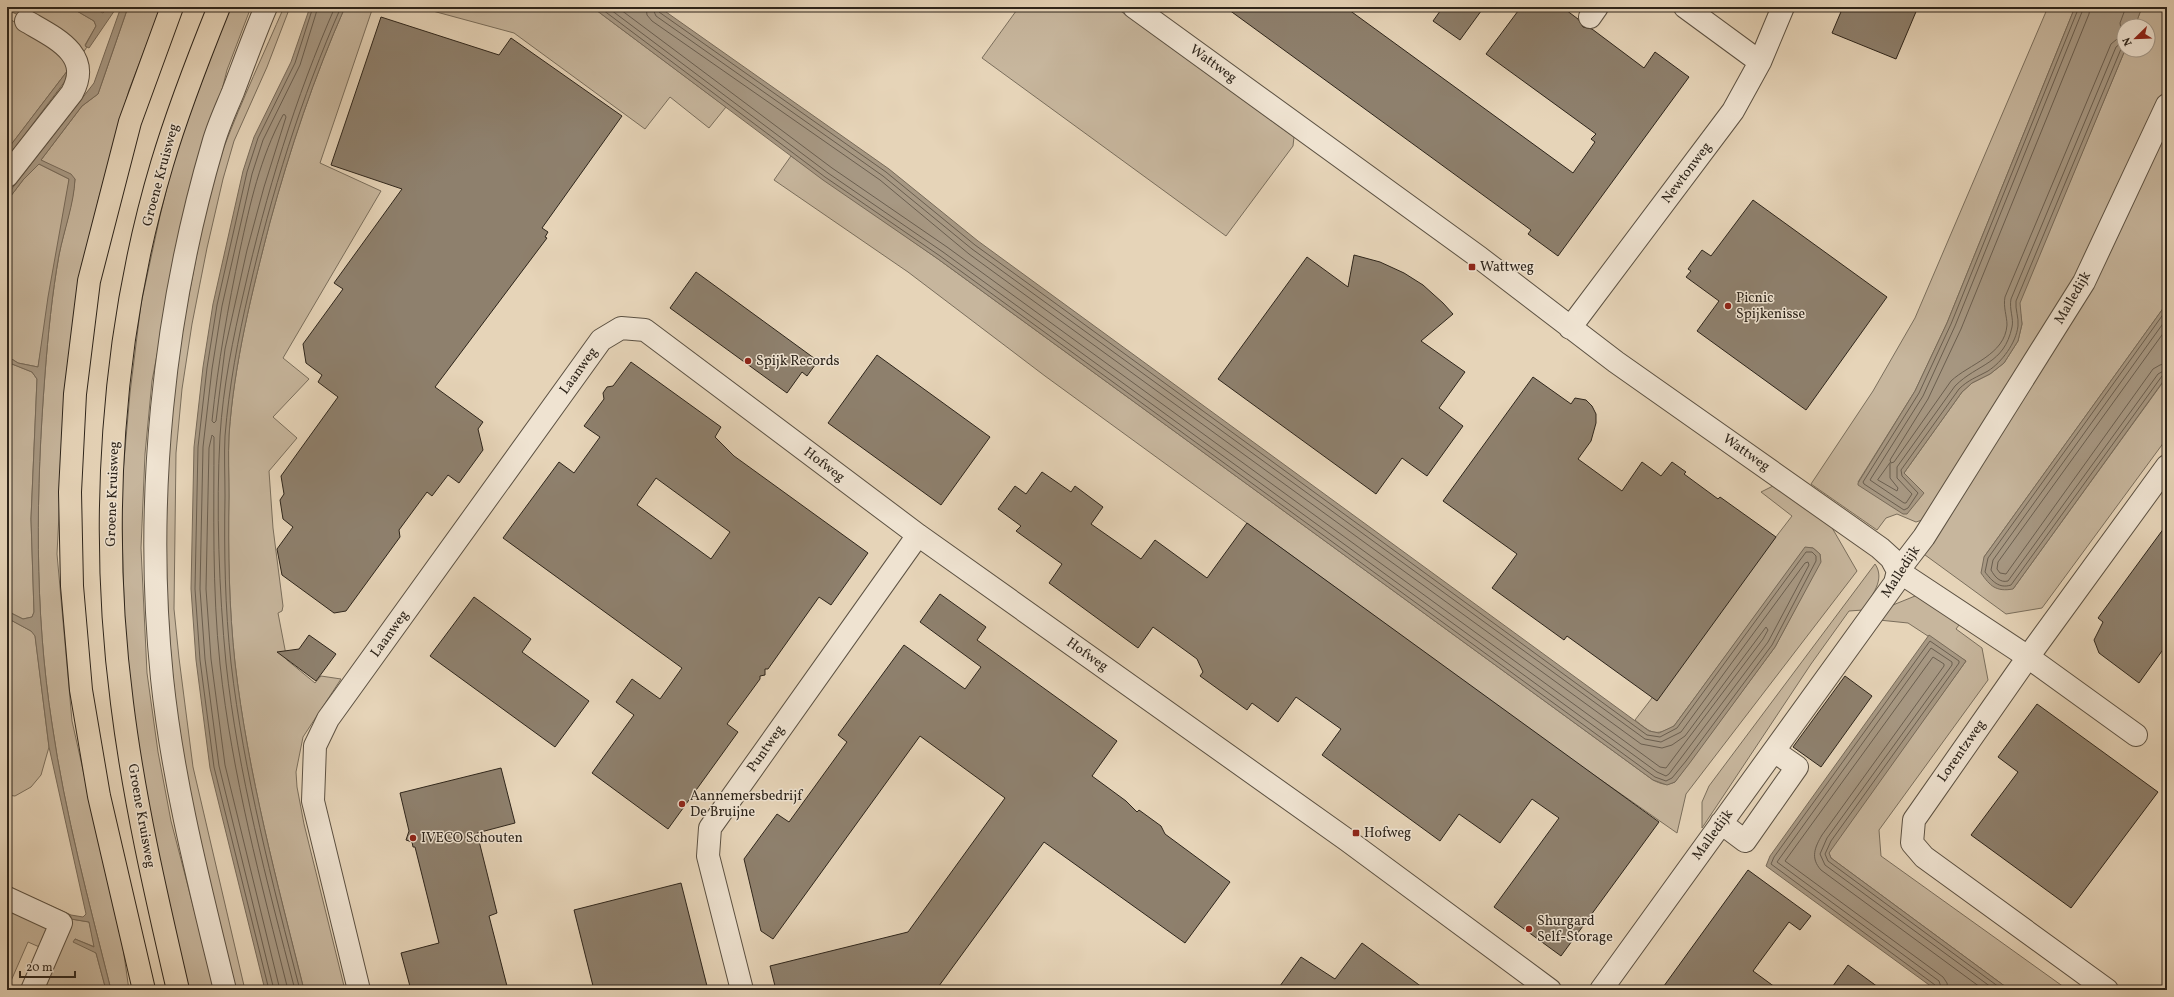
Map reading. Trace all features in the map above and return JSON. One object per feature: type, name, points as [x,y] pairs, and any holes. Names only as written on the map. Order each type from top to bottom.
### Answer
[{"type":"main road","points":[[144,990],[99,796],[81,690],[72,586],[70,492],[75,394],[90,281],[130,122],[172,7]]},
{"type":"main road","name":"Groene Kruisweg","points":[[178,990],[143,837],[122,701],[111,547],[113,462],[125,340],[145,232],[161,166],[178,113],[218,7]]},
{"type":"street","points":[[225,990],[177,775],[162,678],[156,579],[159,447],[169,353],[195,213],[213,142],[266,7]]},
{"type":"street","name":"Wattweg","points":[[1134,7],[1480,258],[1570,328],[1874,543],[1891,558],[1898,571],[2028,657],[2136,735]]},
{"type":"street","points":[[1686,7],[1760,62]]},
{"type":"street","name":"Newtonweg","points":[[1570,328],[1734,111],[1760,62],[1783,7]]},
{"type":"street","points":[[7,176],[72,93],[78,82],[80,70],[76,60],[67,48],[26,21]]},
{"type":"street","name":"Malledijk","points":[[1601,990],[1896,583],[1898,571],[1924,537],[2084,282],[2167,105]]},
{"type":"street","name":"Hofweg","points":[[621,328],[645,330],[918,535],[1341,836],[1550,990]]},
{"type":"street","name":"Laanweg","points":[[359,990],[313,801],[315,746],[328,719],[601,340],[621,328]]},
{"type":"street","name":"Lorentzweg","points":[[2106,990],[1924,857],[1912,843],[1914,820],[2028,657],[2167,466]]},
{"type":"street","name":"Puntweg","points":[[742,990],[708,856],[710,828],[918,535]]},
{"type":"street","points":[[1721,823],[1745,841],[1797,767],[1774,751]]},
{"type":"street","points":[[7,898],[61,923],[32,990]]},
{"type":"shaded area","points":[[7,7],[70,7],[94,21],[96,26],[85,45],[87,47],[80,57],[28,19],[7,10]]},
{"type":"shaded area","points":[[128,7],[161,7],[129,90],[98,201],[65,395],[57,554],[72,721],[123,948],[129,990],[111,990],[78,858],[57,758],[46,681],[42,637],[38,549],[40,461],[45,374],[50,314],[61,246],[75,179],[41,160],[82,106],[98,94]]},
{"type":"shaded area","points":[[230,7],[251,7],[227,70],[163,324],[152,381],[145,454],[141,548],[147,673],[158,752],[171,821],[215,990],[186,990],[162,886],[126,675],[121,495],[130,393],[141,304],[160,216],[176,150]]},
{"type":"shaded area","points":[[284,7],[290,7],[267,67],[234,141],[223,179],[207,248],[192,324],[182,389],[176,453],[174,609],[179,658],[193,767],[245,990],[235,990],[193,816],[183,758],[175,699],[170,640],[166,521],[173,402],[191,284],[205,215],[218,164],[224,147]]},
{"type":"shaded area","points":[[345,7],[373,7],[320,163],[381,191],[283,358],[309,379],[273,417],[297,438],[269,471],[273,528],[283,606],[282,611],[278,613],[287,660],[315,683],[321,676],[341,679],[303,737],[296,772],[297,787],[304,824],[345,990],[304,990],[255,787],[247,746],[235,663],[229,580],[229,435],[231,408],[239,354],[250,301],[270,222],[303,113]]},
{"type":"shaded area","points":[[418,7],[592,7],[726,107],[709,128],[670,97],[645,129],[514,33]]},
{"type":"shaded area","points":[[1019,7],[1115,7],[1294,137],[1293,146],[1226,236],[982,58]]},
{"type":"shaded area","points":[[2048,7],[2075,7],[1947,323],[1915,391],[1858,482],[1906,475],[1904,473],[1962,392],[1972,383],[1990,374],[2004,363],[2018,341],[2022,324],[2019,303],[2122,58],[2156,58],[2156,18],[2138,18],[2142,7],[2167,7],[2167,96],[2087,260],[1925,519],[1916,522],[1897,514],[1886,518],[1877,530],[1811,484],[1873,391],[1915,318]]},
{"type":"shaded area","points":[[11,20],[58,46],[68,70],[7,150],[7,22]]},
{"type":"shaded area","points":[[2167,119],[2167,303],[1984,557],[2013,589],[2166,378],[2167,438],[2042,608],[2006,614],[1921,552]]},
{"type":"shaded area","points":[[791,156],[938,259],[1659,783],[1666,784],[1675,782],[1775,647],[1820,562],[1820,554],[1813,548],[1805,548],[1674,726],[1662,732],[1653,732],[1649,731],[1635,720],[1792,516],[1761,492],[1773,486],[1831,526],[1857,571],[1686,794],[1677,833],[1568,757],[1045,376],[908,272],[774,180]]},
{"type":"shaded area","points":[[39,164],[69,179],[69,182],[38,367],[18,363],[7,356],[7,201],[23,180]]},
{"type":"shaded area","points":[[7,362],[32,372],[37,379],[31,519],[34,612],[32,617],[23,619],[7,611]]},
{"type":"shaded area","points":[[1875,564],[1879,576],[1878,582],[1873,594],[1863,610],[1849,611],[1811,664],[1702,828],[1702,802],[1709,786]]},
{"type":"shaded area","points":[[1920,594],[1962,621],[1956,629],[1982,648],[1988,680],[1879,830],[1881,856],[2068,990],[2010,990],[1831,858],[1829,853],[1834,843],[1966,661],[1908,623],[1879,620],[1888,607]]},
{"type":"shaded area","points":[[7,618],[31,631],[35,635],[49,747],[41,775],[31,787],[15,796],[7,795]]},
{"type":"shaded area","points":[[7,903],[51,923],[44,949],[28,942],[7,990]]},
{"type":"shaded area","points":[[71,919],[89,922],[95,947],[75,939],[96,953],[106,990],[36,990],[71,923]]},
{"type":"water","points":[[70,7],[92,7],[103,13],[108,7],[117,7],[89,48],[85,46],[96,26],[94,21]]},
{"type":"water","points":[[121,7],[128,7],[98,94],[82,106],[41,160],[71,174],[75,179],[73,198],[61,246],[50,314],[45,374],[40,461],[38,549],[42,637],[46,681],[57,758],[78,858],[111,990],[106,990],[96,953],[73,942],[75,939],[94,947],[89,922],[71,919],[7,888],[7,886],[71,915],[83,917],[86,914],[49,747],[35,636],[31,631],[7,618],[7,611],[23,619],[32,617],[34,612],[31,519],[37,379],[32,372],[7,362],[7,356],[18,363],[38,367],[48,297],[69,179],[39,164],[23,180],[7,201],[7,195],[94,83]]},
{"type":"water","points":[[310,7],[345,7],[303,113],[270,222],[250,301],[239,354],[231,408],[229,435],[229,580],[235,663],[247,746],[255,787],[304,990],[265,990],[210,768],[196,660],[191,589],[194,447],[203,367],[213,304],[243,171],[254,137],[291,62]]},
{"type":"water","points":[[592,7],[659,7],[889,169],[978,241],[1649,731],[1659,733],[1674,726],[1805,547],[1813,548],[1820,554],[1821,562],[1775,647],[1689,764],[1675,782],[1667,785],[1653,780],[938,259],[823,180]]},
{"type":"water","points":[[2075,7],[2142,7],[2138,18],[2116,18],[2116,58],[2122,58],[2020,303],[2022,324],[2018,341],[2004,363],[1990,374],[1972,383],[1962,392],[1904,473],[1924,493],[1907,514],[1903,514],[1858,485],[1858,483],[1915,391],[1947,323]]},
{"type":"water","points":[[68,70],[72,72],[7,158],[7,150]]},
{"type":"water","points":[[2167,303],[2167,376],[2013,589],[2002,590],[1994,587],[1981,573],[1984,557]]},
{"type":"water","points":[[1929,635],[1966,661],[1829,853],[1831,858],[2010,990],[1936,990],[1766,866],[1770,856]]},
{"type":"building","points":[[1225,7],[1345,7],[1573,173],[1595,142],[1591,139],[1596,134],[1486,54],[1521,7],[1562,7],[1578,19],[1583,27],[1592,29],[1644,68],[1655,52],[1689,77],[1558,256],[1528,234],[1531,230]]},
{"type":"building","points":[[1443,7],[1484,7],[1460,40],[1433,21]]},
{"type":"building","points":[[1843,7],[1918,7],[1896,59],[1832,33]]},
{"type":"building","points":[[381,17],[499,55],[511,38],[622,116],[542,228],[548,232],[545,237],[547,238],[435,387],[483,422],[478,429],[483,450],[459,483],[448,475],[432,496],[427,492],[399,530],[400,537],[346,611],[334,613],[282,575],[277,549],[293,527],[283,519],[280,500],[284,494],[281,476],[338,397],[318,382],[322,375],[306,363],[303,344],[343,289],[334,283],[402,189],[331,165]]},
{"type":"building","points":[[1753,200],[1887,297],[1806,410],[1697,331],[1719,301],[1686,277],[1691,271],[1688,269],[1702,250],[1711,256]]},
{"type":"building","points":[[1354,255],[1380,262],[1404,273],[1423,285],[1443,303],[1453,314],[1421,341],[1465,372],[1439,408],[1463,426],[1427,476],[1402,458],[1376,494],[1218,379],[1307,257],[1348,287]]},
{"type":"building","points":[[696,272],[818,361],[807,376],[802,372],[787,393],[670,308]]},
{"type":"building","points":[[877,355],[990,437],[941,505],[828,423]]},
{"type":"building","points":[[631,362],[721,427],[715,437],[734,456],[868,553],[831,605],[819,597],[768,669],[765,669],[765,675],[760,676],[760,679],[727,724],[738,732],[668,829],[592,773],[634,715],[616,702],[632,679],[660,699],[682,668],[503,538],[559,462],[574,473],[600,437],[584,426],[604,399],[603,393],[607,387],[613,386]],"holes":[[[656,478],[730,532],[711,559],[637,505]]]},
{"type":"building","points":[[1533,377],[1571,404],[1575,398],[1586,400],[1592,406],[1596,414],[1596,423],[1591,441],[1578,459],[1622,491],[1642,462],[1661,476],[1672,462],[1686,472],[1684,474],[1718,499],[1720,497],[1776,537],[1657,701],[1567,636],[1564,640],[1492,588],[1517,554],[1443,501]]},
{"type":"building","points":[[1042,472],[1071,492],[1075,486],[1103,507],[1091,524],[1141,559],[1155,540],[1207,578],[1247,523],[1659,822],[1561,956],[1494,907],[1559,818],[1532,799],[1500,843],[1459,814],[1440,841],[1322,755],[1341,729],[1296,697],[1278,722],[1252,703],[1247,710],[1200,676],[1203,672],[1197,659],[1153,627],[1138,648],[1049,583],[1062,564],[1016,531],[1021,526],[998,509],[1015,486],[1026,494]]},
{"type":"building","points":[[2167,524],[2167,644],[2139,683],[2099,653],[2094,640],[2103,622],[2098,618]]},
{"type":"building","points":[[940,594],[986,627],[977,640],[1117,741],[1092,776],[1126,801],[1137,812],[1139,810],[1161,826],[1165,834],[1230,882],[1185,943],[1044,842],[936,990],[776,990],[770,966],[908,932],[1005,798],[920,736],[773,939],[761,931],[744,859],[777,814],[789,822],[847,742],[838,735],[904,645],[965,689],[981,667],[920,622]]},
{"type":"building","points":[[474,597],[531,639],[522,652],[589,701],[555,747],[430,656]]},
{"type":"building","points":[[309,635],[336,654],[316,681],[277,652],[299,649]]},
{"type":"building","points":[[1845,676],[1872,696],[1821,767],[1793,747]]},
{"type":"building","points":[[2037,704],[2158,792],[2071,908],[1971,835],[2018,772],[1998,757]]},
{"type":"building","points":[[501,768],[515,823],[477,833],[497,913],[489,916],[508,990],[411,990],[401,953],[439,943],[415,847],[413,847],[412,842],[406,840],[409,831],[400,793]]},
{"type":"building","points":[[1748,870],[1811,916],[1800,930],[1789,922],[1753,971],[1779,990],[1661,990]]},
{"type":"building","points":[[681,883],[708,990],[594,990],[574,910]]},
{"type":"building","points":[[1362,943],[1426,990],[1277,990],[1301,957],[1335,979]]},
{"type":"building","points":[[1848,965],[1882,990],[1830,990]]},
{"type":"place","name":"Wattweg","points":[[1472,267]]},
{"type":"place","name":"Picnic Spijkenisse","points":[[1728,306]]},
{"type":"place","name":"Spijk Records","points":[[748,361]]},
{"type":"place","name":"Aannemersbedrijf De Bruijne","points":[[682,804]]},
{"type":"place","name":"Hofweg","points":[[1356,833]]},
{"type":"place","name":"IVECO Schouten","points":[[413,838]]},
{"type":"place","name":"Shurgard Self-Storage","points":[[1529,929]]}]
